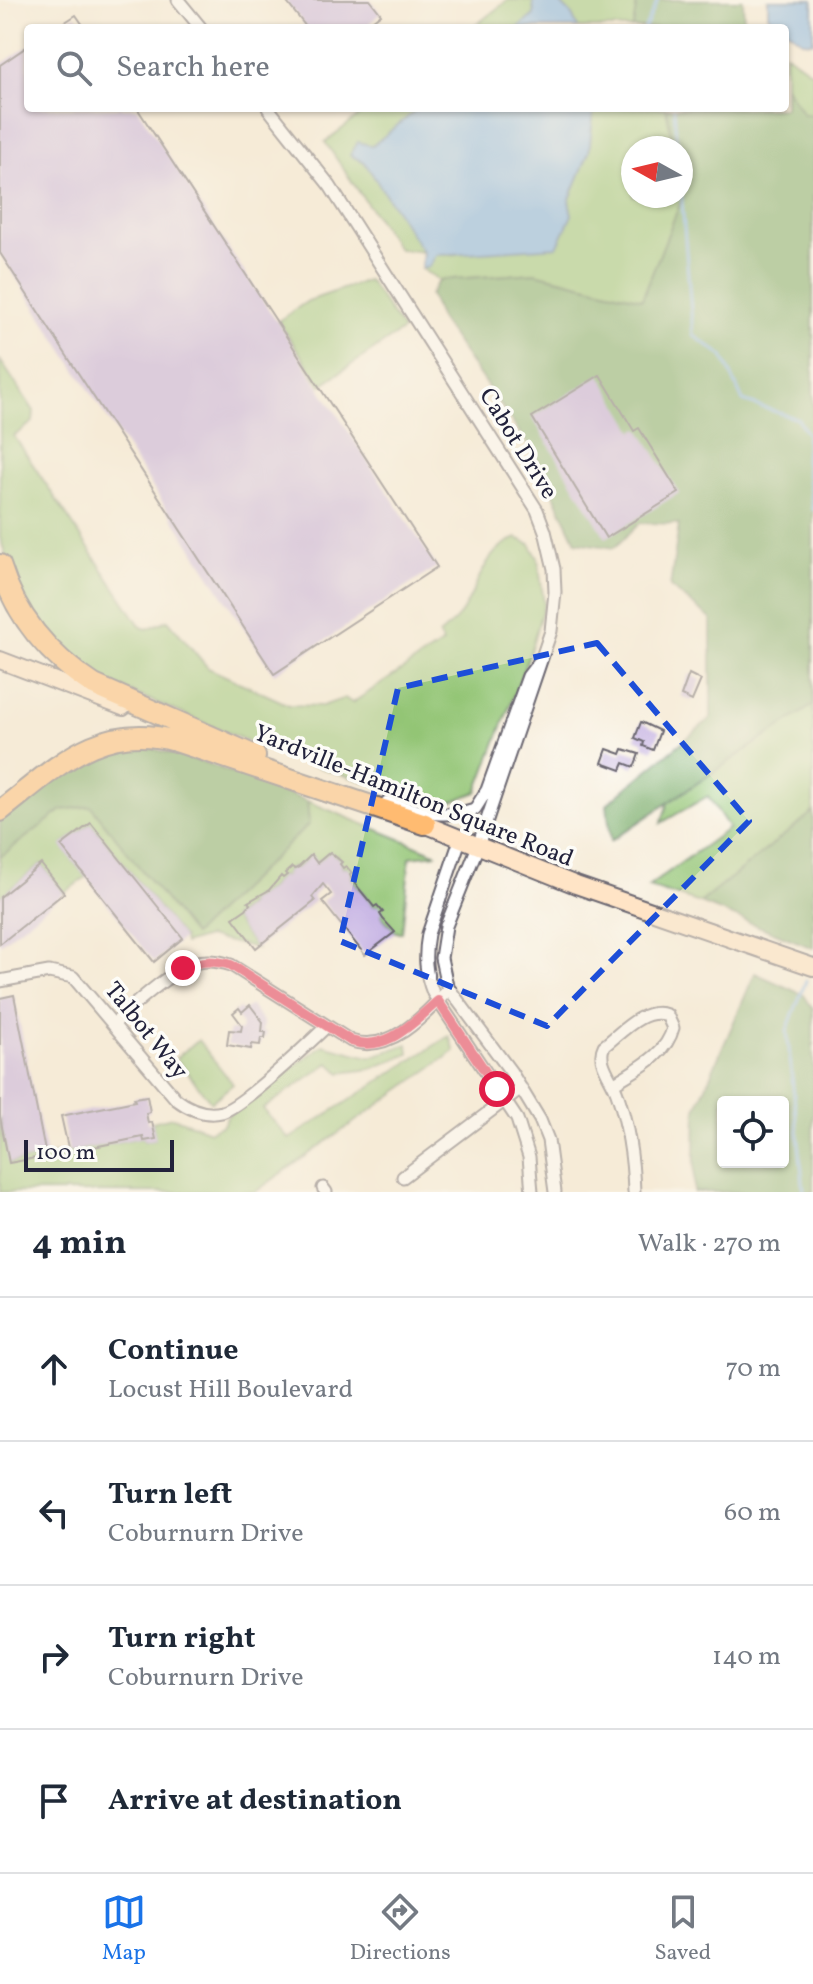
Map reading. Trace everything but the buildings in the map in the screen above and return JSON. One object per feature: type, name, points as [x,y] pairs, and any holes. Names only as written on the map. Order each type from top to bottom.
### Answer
[{"type":"highway","points":[[0,565],[29,625],[59,660],[76,673],[94,685],[281,768]]},
{"type":"highway","points":[[0,811],[84,749],[106,739],[141,735],[176,741],[425,824]]},
{"type":"street","points":[[178,0],[198,24]]},
{"type":"street","name":"Cabot Drive","points":[[271,112],[330,186],[537,510],[554,569],[554,611],[545,652],[478,846],[446,926],[441,958],[449,989]]},
{"type":"street","points":[[344,791],[437,815],[450,816],[475,809],[487,790],[528,676],[545,652]]},
{"type":"street","name":"Yardville-Hamilton Square Road","points":[[0,660],[344,791],[576,885],[813,967]]},
{"type":"street","points":[[460,840],[428,934],[426,977],[524,1136],[532,1192]]},
{"type":"street","points":[[114,1024],[126,1011],[183,968],[196,962],[215,960],[231,965],[351,1041],[363,1045],[388,1041],[409,1027],[449,989],[521,1088],[540,1120],[548,1140],[555,1192]]},
{"type":"street","name":"Talbot Way","points":[[0,981],[49,972],[73,977],[176,1099],[185,1106],[208,1114],[230,1108],[327,1026]]},
{"type":"street","points":[[613,1084],[659,1053],[667,1044],[673,1028],[667,1015],[659,1011],[648,1013],[604,1046],[601,1053],[630,1142],[634,1192]]},
{"type":"street","points":[[403,1177],[521,1088]]},
{"type":"highlighted area","points":[[597,643],[749,821],[547,1026],[340,941],[398,688]]},
{"type":"green space","points":[[508,0],[533,0],[534,15],[523,24],[477,24]]},
{"type":"green space","points":[[557,0],[638,1],[634,24],[576,24]]},
{"type":"green space","points":[[637,0],[743,0],[745,24],[634,24]]},
{"type":"green space","points":[[789,56],[813,73],[813,115],[803,114],[789,92]]},
{"type":"green space","points":[[789,92],[803,114],[813,115],[813,705],[611,841],[607,804],[711,718],[711,619],[670,587],[679,524],[640,523],[614,548],[576,542],[536,456],[440,319],[430,295],[439,280],[535,273],[642,299],[678,208],[693,208],[693,136],[672,136],[667,112],[789,112]]},
{"type":"green space","points":[[364,112],[414,112],[372,146],[365,162],[424,252],[398,249],[325,142]]},
{"type":"green space","points":[[594,112],[667,112],[672,136],[621,136],[621,208],[678,208],[642,299],[535,273],[439,280],[421,269],[429,267],[435,255],[453,255],[572,215],[569,201],[589,152]]},
{"type":"green space","points":[[368,280],[403,330],[321,385],[278,321],[308,301]]},
{"type":"green space","points":[[0,360],[34,411],[33,422],[14,436],[141,627],[147,629],[168,620],[208,668],[289,705],[322,706],[345,698],[352,703],[443,643],[439,635],[462,612],[497,550],[517,538],[530,544],[538,558],[544,604],[529,655],[477,792],[443,805],[432,803],[280,755],[98,678],[60,654],[28,609],[0,538]]},
{"type":"green space","points":[[813,705],[813,812],[700,903],[648,887],[729,828],[708,796],[661,823],[668,803]]},
{"type":"green space","points":[[136,744],[207,763],[307,801],[309,824],[193,935],[91,806],[62,810],[0,857],[0,819],[98,751]]},
{"type":"green space","points":[[307,801],[437,854],[410,857],[402,932],[395,932],[380,914],[382,912],[377,905],[374,907],[352,880],[346,866],[343,868],[337,855],[335,857],[330,852],[317,863],[311,856],[295,869],[292,867],[286,872],[287,875],[281,876],[269,890],[248,902],[250,904],[233,918],[256,948],[207,937],[184,944],[183,938],[91,823],[62,846],[86,877],[64,893],[41,864],[0,897],[0,857],[62,810],[91,806],[193,935],[309,824]]},
{"type":"green space","points":[[813,812],[813,948],[700,903]]},
{"type":"green space","points":[[755,973],[804,995],[813,1009],[813,1192],[694,1192],[696,1109]]},
{"type":"green space","points":[[449,1036],[455,1051],[255,1192],[0,1192],[0,1117],[10,1163],[143,1137],[144,1141],[155,1139],[152,1122],[172,1117],[210,1131],[223,1125],[228,1115],[323,1045],[370,1057],[408,1044],[409,1054],[371,1069],[341,1073],[329,1063],[263,1109],[289,1139]]},
{"type":"green space","points":[[198,1040],[233,1084],[211,1102],[176,1058]]},
{"type":"water","points":[[533,0],[557,0],[576,24],[523,24],[534,15]]},
{"type":"water","points":[[768,0],[813,0],[813,42],[802,41],[789,31],[789,24],[780,24],[768,15]]},
{"type":"water","points":[[414,112],[594,112],[589,152],[569,201],[572,215],[557,247],[436,255],[429,267],[421,269],[423,252],[365,163],[350,155],[358,142],[372,146]]},
{"type":"waterway","points":[[647,24],[658,0]]},
{"type":"waterway","points":[[674,112],[676,136]]},
{"type":"waterway","points":[[682,208],[693,335],[723,356],[743,401],[798,419],[807,434],[805,460],[813,510]]},
{"type":"waterway","points":[[804,1192],[787,1030],[806,981]]},
{"type":"route","points":[[183,968],[196,962],[215,960],[231,965],[351,1041],[363,1045],[388,1041],[438,1001],[497,1089]]}]
